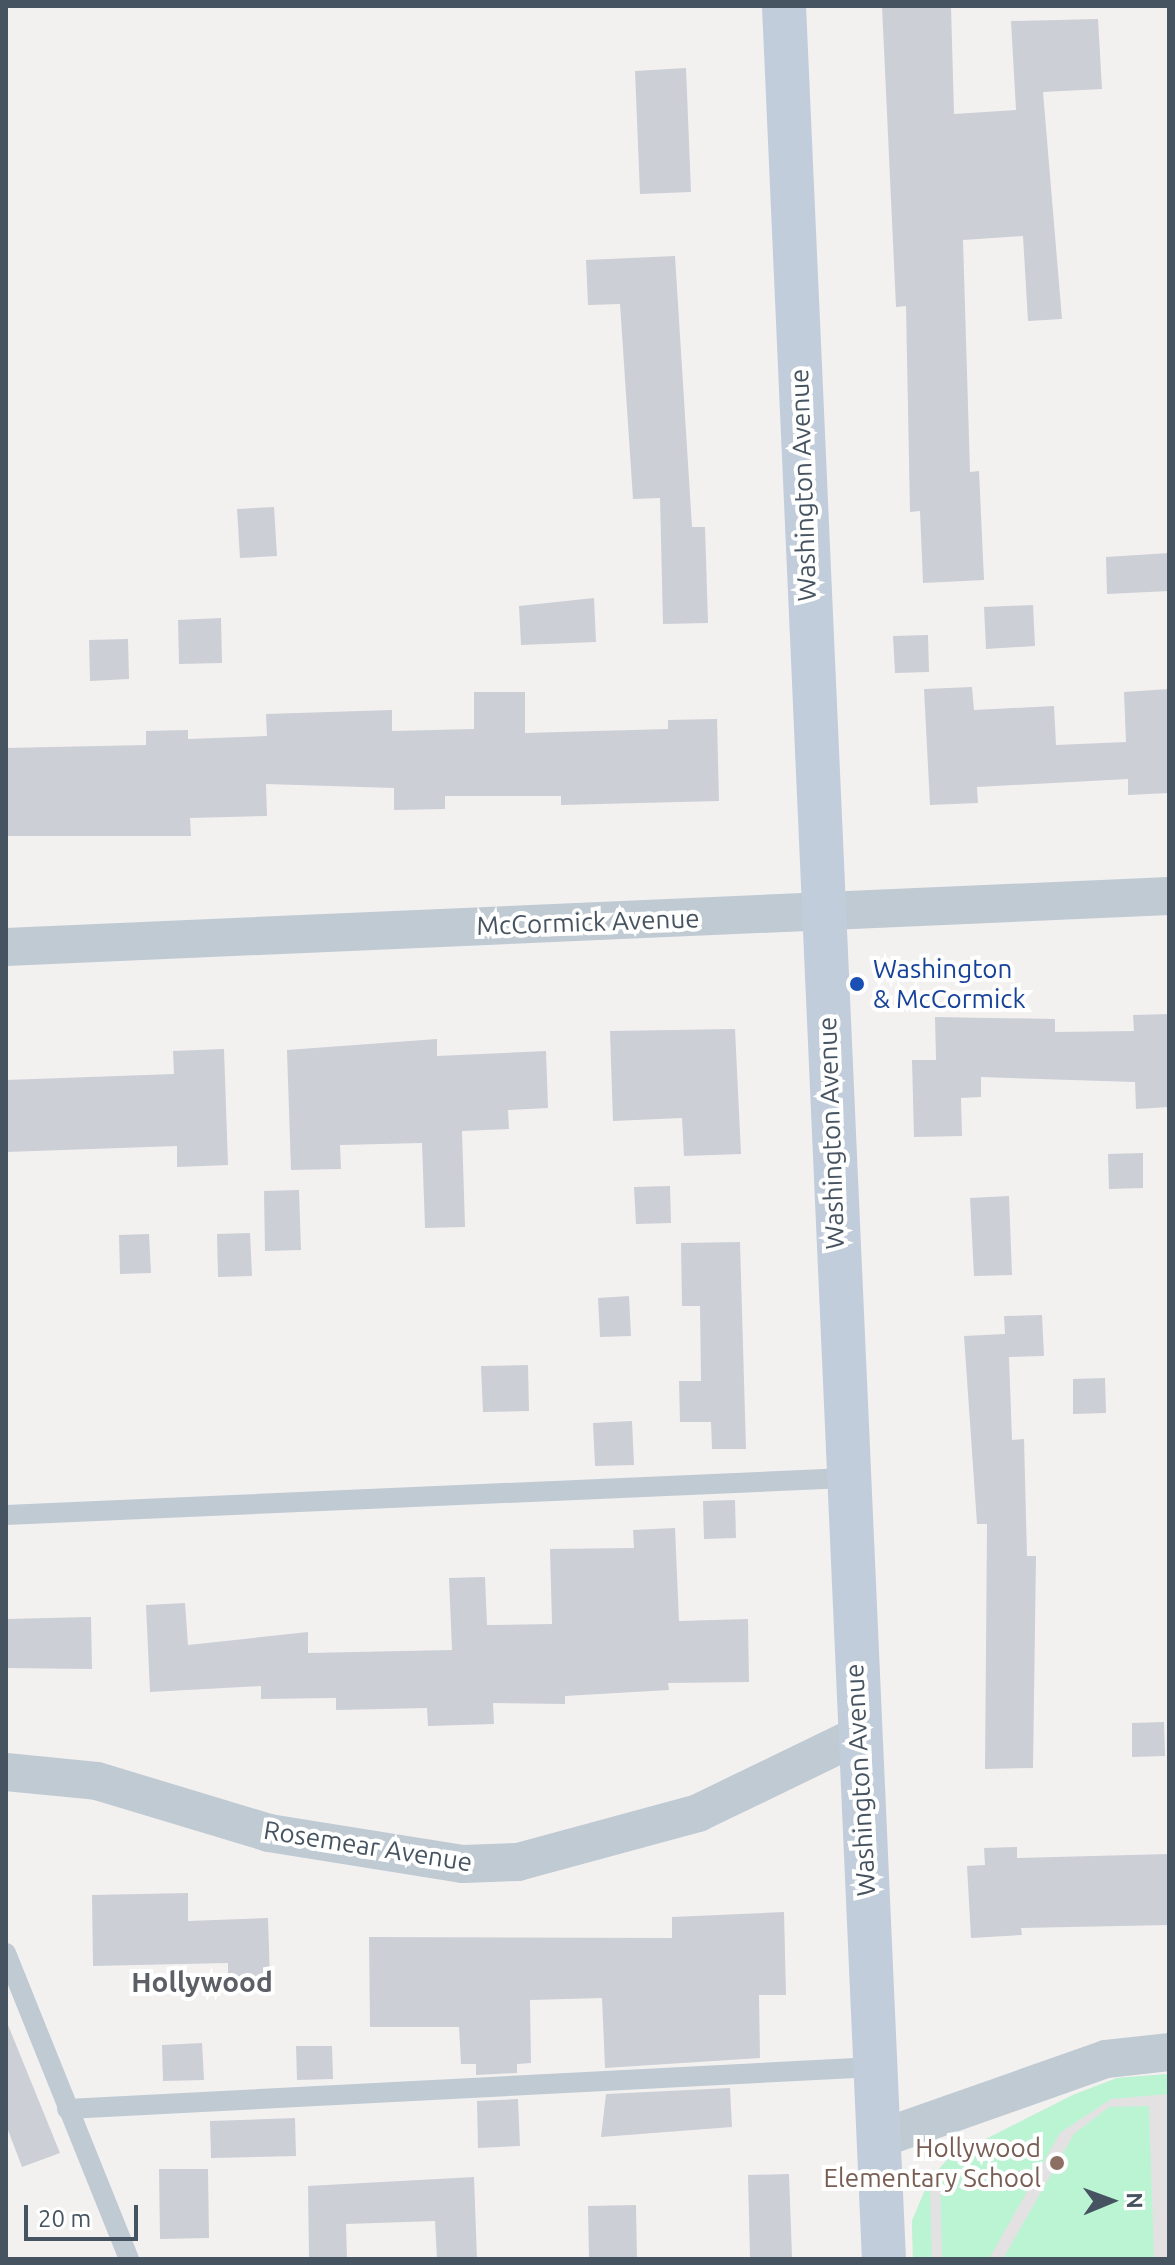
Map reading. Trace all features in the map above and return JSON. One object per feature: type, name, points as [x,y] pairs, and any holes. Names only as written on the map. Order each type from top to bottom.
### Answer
[{"type":"street","name":"Washington Avenue","points":[[784,6],[857,1736],[884,2259]]},
{"type":"street","name":"McCormick Avenue","points":[[6,947],[1169,896]]},
{"type":"street","name":"Rosemear Avenue","points":[[6,1772],[97,1781],[269,1833],[463,1864],[504,1863],[635,1835],[857,1736]]},
{"type":"street","points":[[879,2139],[1106,2059],[1169,2052]]},
{"type":"lane","points":[[6,1515],[846,1478]]},
{"type":"lane","points":[[6,1953],[129,2259]]},
{"type":"lane","points":[[67,2109],[875,2067]]},
{"type":"shaded area","name":"Hollywood Elementary School","points":[[1169,2074],[1169,2259],[913,2259],[912,2221],[930,2178],[950,2157],[1073,2095],[1117,2078]]},
{"type":"green space","points":[[1169,2074],[1169,2094],[1111,2099],[1060,2133],[989,2259],[942,2259],[940,2168],[950,2157],[1073,2095],[1117,2078]]},
{"type":"green space","points":[[1149,2106],[1154,2257],[1003,2259],[1074,2134],[1109,2107]]},
{"type":"green space","points":[[930,2178],[932,2259],[913,2259],[912,2221]]},
{"type":"building","points":[[882,6],[951,6],[954,114],[1016,110],[1011,21],[1098,19],[1102,89],[1043,92],[1062,319],[1028,321],[1023,236],[963,240],[970,472],[979,471],[984,580],[923,583],[920,511],[910,512],[906,306],[896,307]]},
{"type":"building","points":[[686,68],[691,192],[640,194],[635,71]]},
{"type":"building","points":[[675,256],[692,527],[705,527],[708,623],[663,624],[660,498],[633,499],[620,304],[588,305],[586,260]]},
{"type":"building","points":[[274,507],[277,556],[240,558],[237,509]]},
{"type":"building","points":[[1169,553],[1169,591],[1107,594],[1106,557]]},
{"type":"building","points":[[594,598],[596,642],[521,645],[519,606]]},
{"type":"building","points":[[1033,605],[1035,646],[986,649],[984,607]]},
{"type":"building","points":[[221,618],[222,663],[179,664],[178,620]]},
{"type":"building","points":[[928,635],[929,672],[895,673],[893,636]]},
{"type":"building","points":[[128,639],[129,679],[90,681],[89,640]]},
{"type":"building","points":[[972,687],[974,710],[1054,706],[1056,745],[1126,742],[1124,692],[1169,689],[1169,793],[1128,795],[1128,779],[977,787],[978,803],[930,805],[924,689]]},
{"type":"building","points":[[474,692],[525,692],[525,733],[668,729],[668,720],[717,719],[719,801],[561,805],[561,796],[445,796],[445,809],[394,810],[394,788],[266,784],[267,816],[190,818],[191,836],[6,836],[6,748],[146,745],[146,731],[188,730],[188,739],[267,736],[266,714],[392,710],[392,731],[474,729]]},
{"type":"building","points":[[1169,1014],[1169,1107],[1136,1109],[1135,1082],[981,1077],[981,1097],[961,1098],[962,1136],[914,1137],[912,1060],[936,1060],[935,1017],[1055,1019],[1055,1032],[1134,1031],[1133,1015]]},
{"type":"building","points":[[735,1029],[741,1154],[684,1156],[682,1118],[613,1121],[610,1031]]},
{"type":"building","points":[[437,1039],[437,1056],[546,1051],[548,1108],[508,1110],[509,1129],[462,1131],[465,1227],[425,1228],[422,1143],[340,1145],[341,1169],[291,1170],[287,1050]]},
{"type":"building","points":[[224,1049],[228,1165],[177,1167],[177,1146],[6,1152],[6,1080],[174,1074],[173,1051]]},
{"type":"building","points":[[1143,1153],[1143,1188],[1109,1189],[1108,1154]]},
{"type":"building","points":[[670,1186],[671,1223],[636,1224],[634,1187]]},
{"type":"building","points":[[299,1190],[301,1250],[265,1251],[264,1191]]},
{"type":"building","points":[[1009,1196],[1012,1275],[974,1276],[970,1198]]},
{"type":"building","points":[[250,1233],[252,1276],[218,1277],[217,1234]]},
{"type":"building","points":[[149,1234],[151,1273],[120,1274],[119,1235]]},
{"type":"building","points":[[740,1242],[746,1449],[712,1449],[711,1422],[680,1422],[679,1381],[701,1381],[700,1306],[682,1306],[681,1243]]},
{"type":"building","points":[[629,1296],[631,1336],[600,1337],[598,1298]]},
{"type":"building","points":[[1042,1315],[1044,1356],[1009,1357],[1012,1440],[1024,1439],[1027,1556],[1036,1556],[1033,1768],[985,1769],[987,1524],[977,1524],[964,1336],[1005,1334],[1004,1316]]},
{"type":"building","points":[[528,1365],[529,1411],[483,1412],[481,1366]]},
{"type":"building","points":[[1105,1378],[1106,1413],[1073,1414],[1073,1379]]},
{"type":"building","points":[[632,1421],[634,1465],[595,1466],[593,1423]]},
{"type":"building","points":[[735,1500],[736,1538],[704,1539],[703,1501]]},
{"type":"building","points":[[675,1528],[679,1621],[748,1619],[749,1682],[668,1683],[669,1690],[565,1696],[565,1704],[493,1703],[494,1724],[428,1726],[427,1708],[336,1710],[336,1698],[261,1699],[261,1686],[150,1692],[146,1605],[185,1603],[188,1645],[308,1632],[308,1653],[452,1650],[449,1578],[485,1577],[487,1625],[552,1624],[550,1549],[634,1548],[633,1530]]},
{"type":"building","points":[[91,1617],[92,1669],[6,1668],[6,1619]]},
{"type":"building","points":[[1164,1722],[1165,1756],[1132,1757],[1132,1723]]},
{"type":"building","points":[[1017,1847],[1017,1858],[1169,1854],[1169,1925],[1021,1928],[1022,1935],[971,1938],[967,1866],[985,1865],[984,1848]]},
{"type":"building","points":[[188,1893],[188,1921],[268,1918],[270,1979],[228,1981],[228,1963],[93,1966],[92,1895]]},
{"type":"building","points":[[784,1912],[786,1995],[759,1995],[760,2058],[605,2068],[602,1998],[530,2000],[531,2063],[517,2064],[517,2073],[476,2075],[476,2064],[461,2064],[459,2027],[370,2027],[369,1937],[672,1938],[672,1917]]},
{"type":"building","points":[[6,2020],[60,2153],[22,2167],[6,2125]]},
{"type":"building","points":[[202,2043],[204,2080],[163,2081],[162,2045]]},
{"type":"building","points":[[296,2046],[332,2046],[333,2079],[297,2080]]},
{"type":"building","points":[[730,2088],[732,2127],[601,2137],[606,2094]]},
{"type":"building","points":[[518,2099],[520,2146],[478,2148],[477,2101]]},
{"type":"building","points":[[295,2118],[296,2156],[211,2158],[210,2121]]},
{"type":"building","points":[[159,2169],[208,2169],[209,2238],[160,2239]]},
{"type":"building","points":[[789,2174],[792,2257],[750,2258],[748,2175]]},
{"type":"building","points":[[474,2177],[477,2259],[437,2259],[435,2221],[346,2224],[347,2259],[309,2259],[308,2186]]},
{"type":"building","points":[[636,2205],[637,2259],[589,2259],[588,2206]]},
{"type":"place","name":"Washington & McCormick","points":[[857,984]]},
{"type":"place","name":"Hollywood Elementary School","points":[[1057,2163]]},
{"type":"district","name":"Hollywood","points":[[202,1982]]}]
